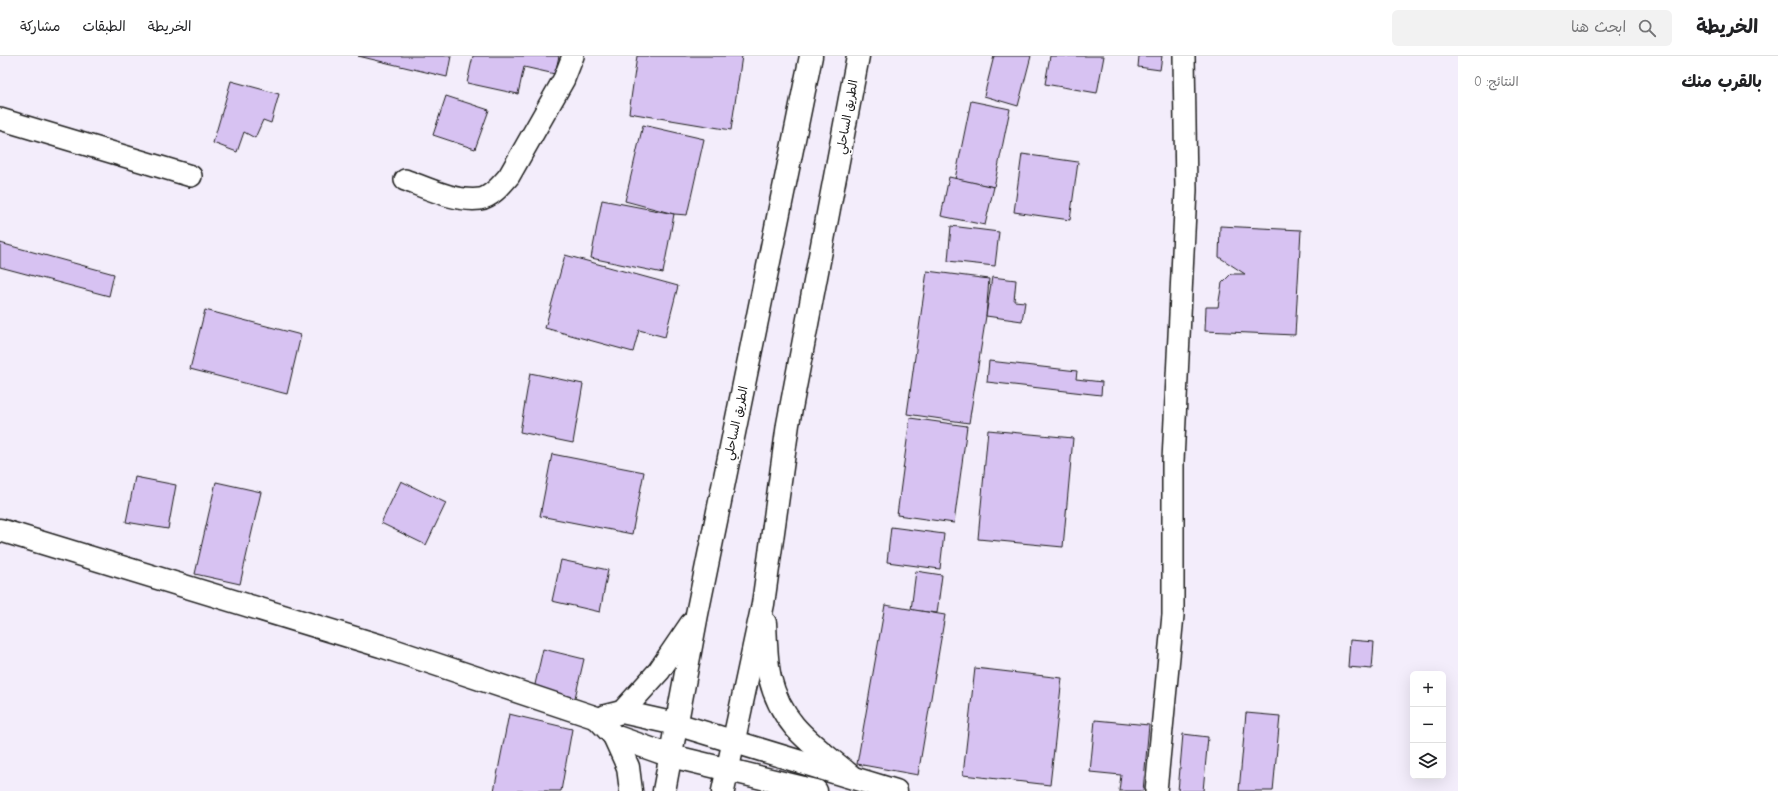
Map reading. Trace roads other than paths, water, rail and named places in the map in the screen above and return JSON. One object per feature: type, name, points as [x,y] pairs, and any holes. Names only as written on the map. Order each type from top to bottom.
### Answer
[{"type":"main road","name":"الطريق الساحلي","points":[[664,791],[672,756],[676,724],[697,614],[811,56]]},
{"type":"main road","name":"الطريق الساحلي","points":[[722,791],[763,604],[788,424],[858,56]]},
{"type":"main road","points":[[0,530],[381,646],[597,718],[614,736],[623,753],[628,768],[631,791]]},
{"type":"main road","points":[[763,604],[770,678],[781,708],[798,732],[852,776]]},
{"type":"main road","points":[[622,712],[658,671],[697,614]]},
{"type":"main road","points":[[597,718],[622,712],[676,724],[852,776],[896,791]]},
{"type":"main road","points":[[614,736],[672,756],[816,791]]},
{"type":"street","points":[[405,180],[441,193],[464,198],[481,199],[497,189],[509,176],[564,79],[573,56]]},
{"type":"street","points":[[1156,791],[1173,615],[1173,461],[1186,190],[1184,56]]},
{"type":"street","points":[[0,119],[192,176]]}]
